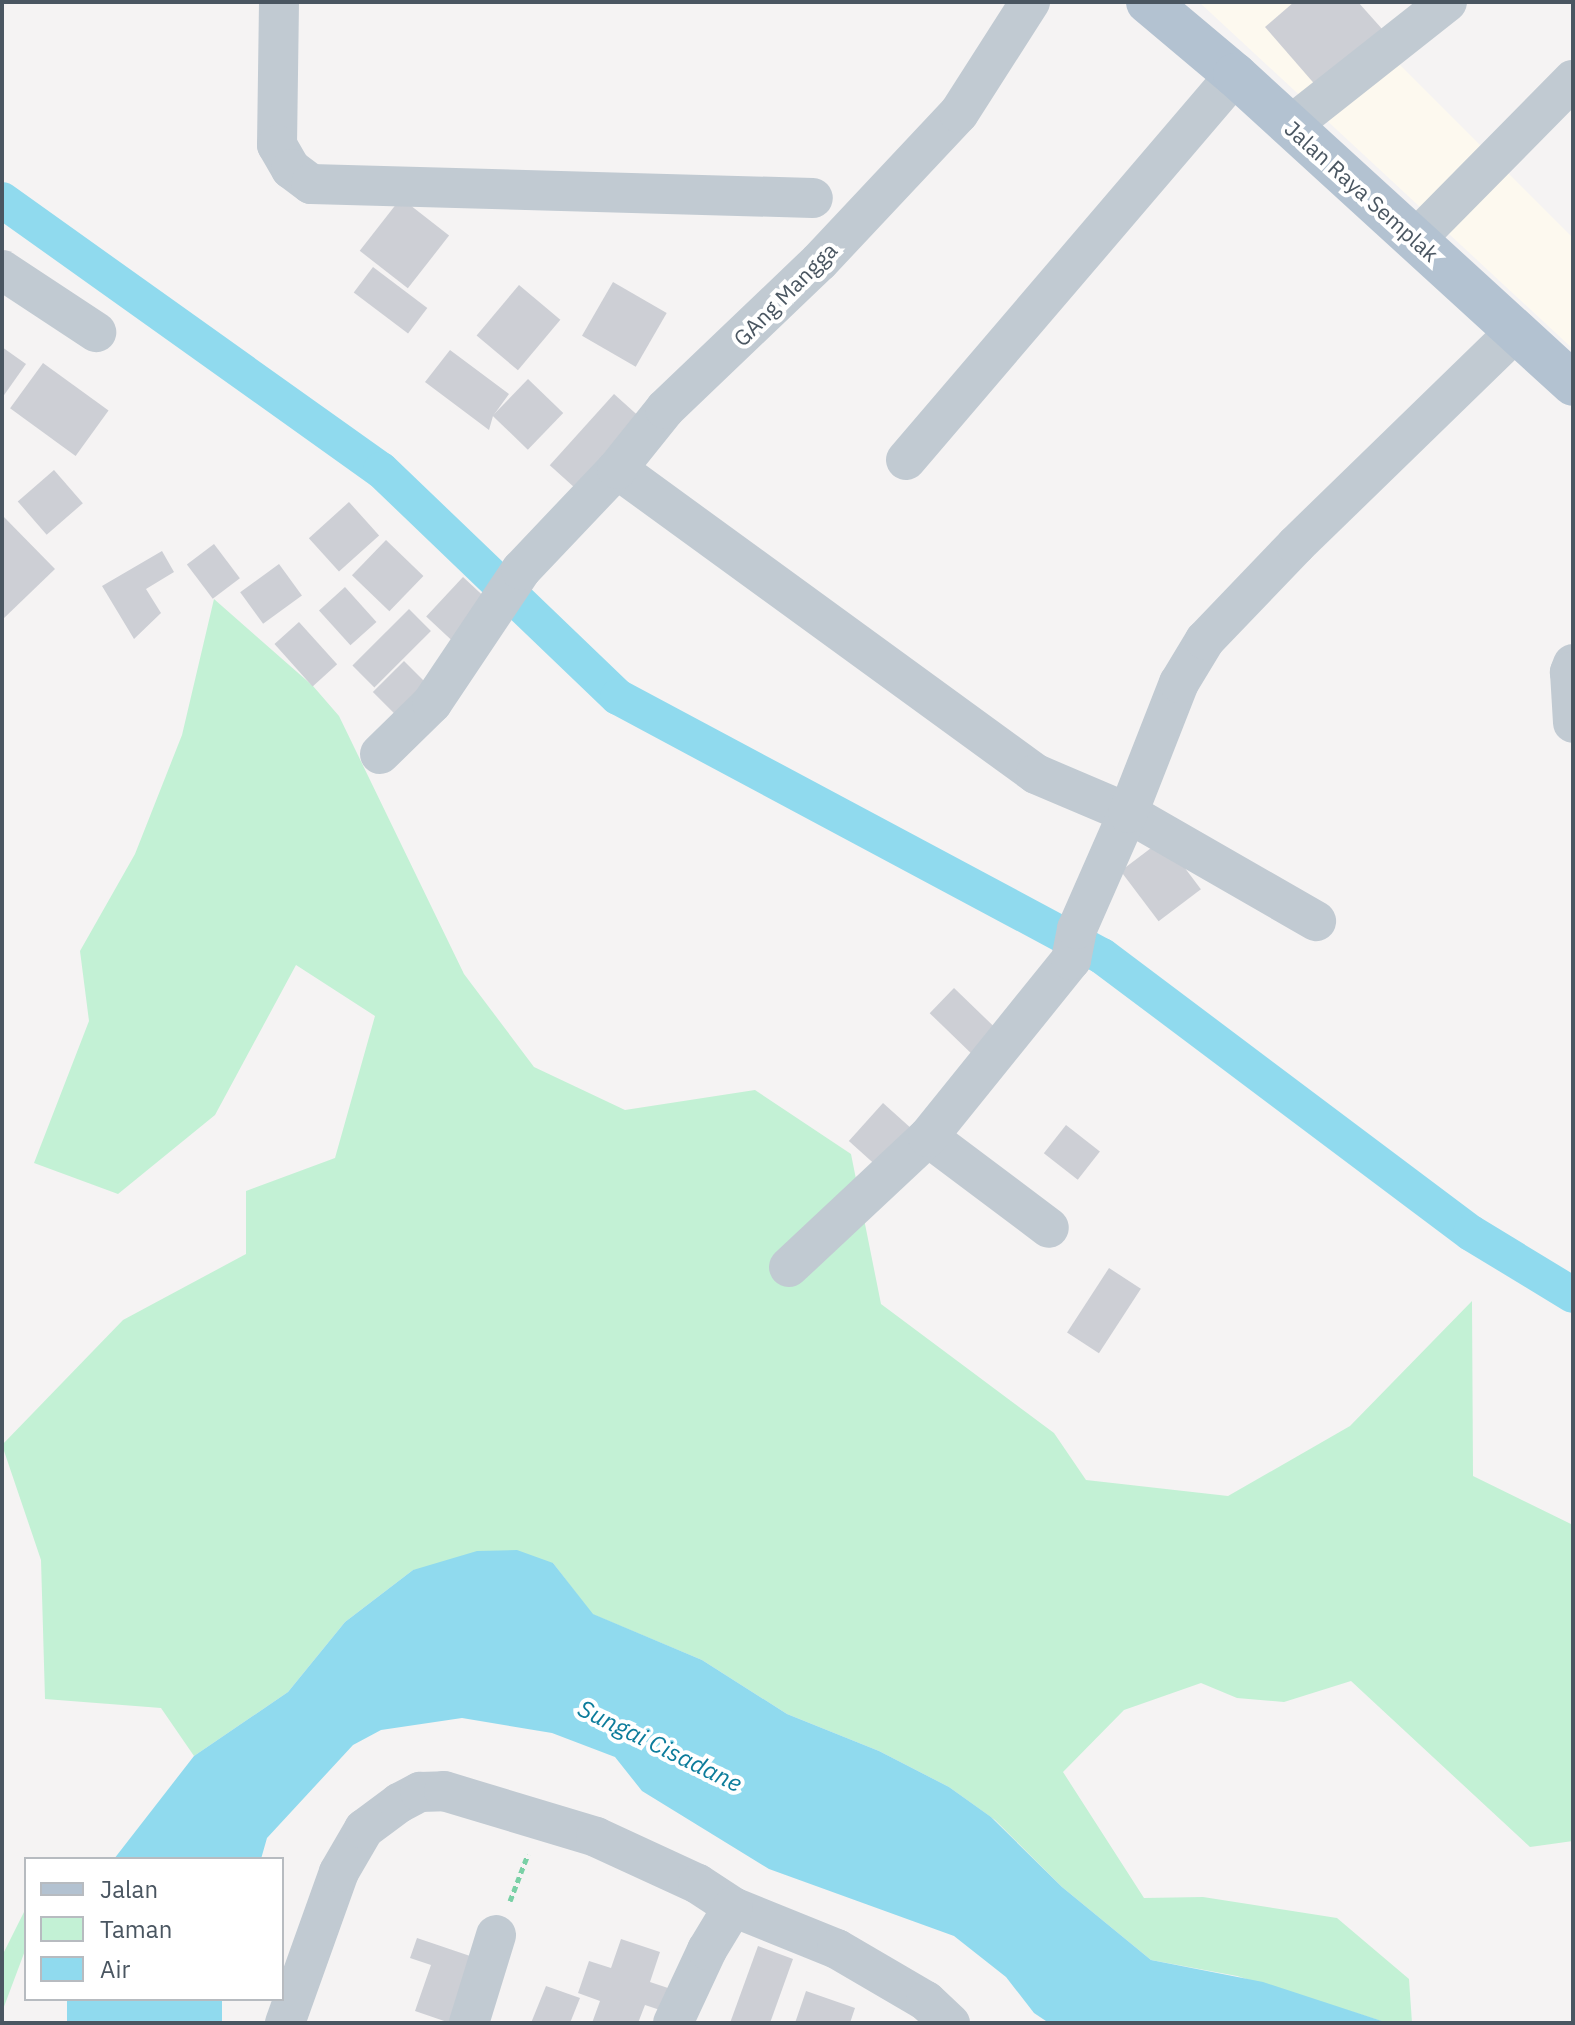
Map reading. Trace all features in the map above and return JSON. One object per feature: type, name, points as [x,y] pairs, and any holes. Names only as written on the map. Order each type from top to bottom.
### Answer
[{"type":"main road","name":"Jalan Raya Semplak","points":[[1148,2],[1235,75],[1573,384]]},
{"type":"street","points":[[279,2],[277,145],[291,169],[311,184],[813,198]]},
{"type":"street","name":"GAng Mangga","points":[[380,754],[432,703],[479,637],[496,603],[521,570],[617,469],[665,409],[819,262],[959,113],[1030,2]]},
{"type":"street","points":[[1290,126],[1447,2]]},
{"type":"street","points":[[906,460],[1235,75]]},
{"type":"street","points":[[1415,240],[1573,80]]},
{"type":"street","points":[[2,270],[96,332]]},
{"type":"street","points":[[789,1267],[928,1137],[1074,944],[1179,683],[1205,640],[1296,545],[1517,330]]},
{"type":"street","points":[[617,469],[1036,774],[1128,813],[1316,921]]},
{"type":"street","points":[[1573,664],[1570,672],[1573,723]]},
{"type":"street","points":[[928,1137],[1049,1228]]},
{"type":"street","points":[[296,2020],[339,1872],[364,1829],[420,1792],[444,1791],[596,1837],[698,1884],[733,1907],[837,1949],[926,2001],[950,2023]]},
{"type":"street","points":[[673,2023],[707,1950],[733,1907]]},
{"type":"street","points":[[469,2023],[496,1935]]},
{"type":"path","points":[[496,1935],[541,1820]]},
{"type":"shaded area","points":[[1199,2],[1337,2],[1573,238],[1573,349]]},
{"type":"green space","points":[[214,599],[313,686],[339,716],[464,974],[534,1067],[625,1110],[755,1090],[851,1154],[881,1304],[1054,1433],[1086,1480],[1228,1496],[1350,1426],[1472,1301],[1473,1476],[1573,1525],[1573,1841],[1530,1847],[1351,1681],[1284,1702],[1237,1698],[1201,1683],[1124,1710],[1063,1772],[1144,1898],[1203,1897],[1337,1918],[1409,1979],[1412,2023],[1388,2023],[1237,1976],[1151,1960],[1062,1887],[995,1820],[949,1787],[879,1751],[787,1714],[702,1660],[592,1614],[553,1563],[413,1570],[345,1622],[288,1692],[194,1756],[161,1708],[45,1699],[41,1560],[2,1445],[123,1320],[246,1254],[246,1191],[335,1158],[375,1016],[296,965],[215,1115],[118,1194],[34,1163],[89,1021],[80,951],[135,854],[182,735]]},
{"type":"green space","points":[[24,1912],[24,1953],[2,2012],[2,1956]]},
{"type":"water","name":"Sungai Cisadane","points":[[517,1550],[553,1563],[593,1614],[702,1660],[787,1714],[879,1751],[949,1787],[991,1817],[1062,1887],[1151,1960],[1263,1982],[1388,2023],[1049,2023],[1034,2013],[1006,1977],[954,1936],[769,1869],[642,1791],[615,1757],[552,1733],[462,1718],[381,1730],[353,1745],[267,1838],[262,1857],[116,1857],[194,1756],[288,1692],[345,1622],[413,1570],[477,1551]]},
{"type":"water","points":[[67,2001],[222,2001],[222,2023],[67,2023]]},
{"type":"building","points":[[1294,2],[1358,2],[1383,30],[1318,88],[1265,27]]},
{"type":"building","points":[[401,198],[449,236],[408,288],[360,251]]},
{"type":"building","points":[[373,267],[427,308],[408,333],[354,293]]},
{"type":"building","points":[[613,282],[667,313],[636,367],[582,336]]},
{"type":"building","points":[[519,285],[560,320],[518,370],[477,336]]},
{"type":"building","points":[[2,347],[26,364],[2,398]]},
{"type":"building","points":[[450,350],[509,394],[493,416],[489,430],[425,382]]},
{"type":"building","points":[[43,363],[109,411],[76,456],[10,408]]},
{"type":"building","points":[[528,379],[563,413],[528,450],[493,416]]},
{"type":"building","points":[[614,394],[644,421],[579,492],[550,465]]},
{"type":"building","points":[[54,470],[83,503],[47,535],[18,501]]},
{"type":"building","points":[[349,502],[379,535],[339,572],[309,538]]},
{"type":"building","points":[[2,515],[55,569],[2,620]]},
{"type":"building","points":[[386,540],[423,576],[389,611],[352,575]]},
{"type":"building","points":[[214,544],[240,578],[213,599],[187,564]]},
{"type":"building","points":[[162,551],[174,572],[146,589],[161,613],[134,639],[102,586]]},
{"type":"building","points":[[279,564],[302,596],[263,624],[240,592]]},
{"type":"building","points":[[463,577],[492,604],[455,644],[426,616]]},
{"type":"building","points":[[345,587],[376,622],[350,645],[319,610]]},
{"type":"building","points":[[409,609],[431,631],[374,687],[352,666]]},
{"type":"building","points":[[299,622],[337,664],[313,686],[274,644]]},
{"type":"building","points":[[404,661],[437,694],[406,725],[373,692]]},
{"type":"building","points":[[1163,839],[1201,889],[1159,921],[1121,871]]},
{"type":"building","points":[[954,988],[996,1029],[972,1054],[930,1013]]},
{"type":"building","points":[[883,1103],[915,1132],[881,1170],[849,1141]]},
{"type":"building","points":[[1066,1125],[1100,1151],[1078,1180],[1044,1153]]},
{"type":"building","points":[[1109,1268],[1141,1289],[1099,1353],[1067,1333]]},
{"type":"building","points":[[417,1938],[476,1958],[450,2023],[415,2011],[431,1965],[410,1958]]},
{"type":"building","points":[[621,1939],[660,1952],[650,1982],[668,1988],[660,2010],[645,2005],[638,2023],[592,2023],[600,2001],[578,1993],[589,1961],[611,1968]]},
{"type":"building","points":[[758,1946],[793,1959],[770,2023],[730,2023]]},
{"type":"building","points":[[546,1986],[580,1998],[570,2023],[531,2023]]},
{"type":"building","points":[[806,1991],[855,2008],[850,2023],[795,2023]]},
{"type":"waterway","points":[[2,200],[381,470],[618,697],[1102,956],[1471,1233],[1573,1295]]}]
